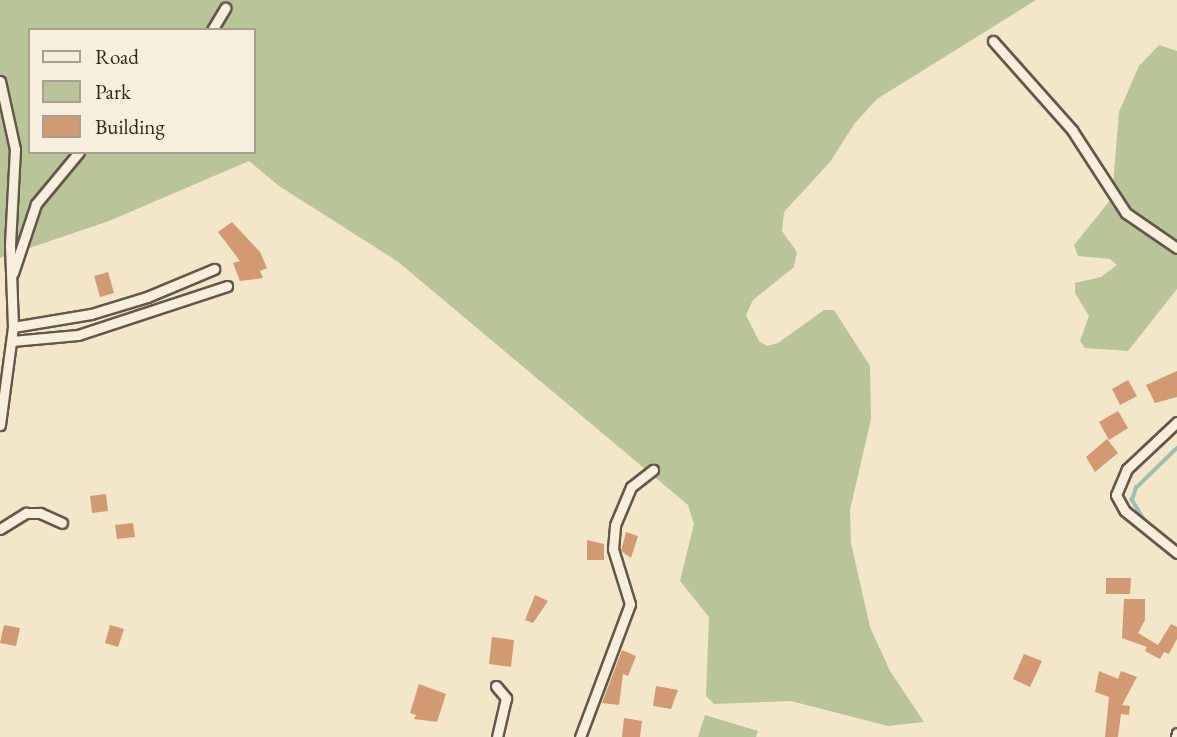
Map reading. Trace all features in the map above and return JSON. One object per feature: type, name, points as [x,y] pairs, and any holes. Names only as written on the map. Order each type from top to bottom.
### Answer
[{"type":"street","points":[[213,28],[225,8]]},
{"type":"street","points":[[993,40],[1072,130],[1126,213],[1177,248]]},
{"type":"street","points":[[0,81],[15,149],[11,277],[13,327],[0,425]]},
{"type":"street","points":[[11,277],[36,204],[77,154]]},
{"type":"street","points":[[13,327],[90,314],[214,269]]},
{"type":"street","points":[[12,341],[78,335],[227,286]]},
{"type":"street","points":[[1177,422],[1127,469],[1116,495],[1125,511],[1177,553]]},
{"type":"street","points":[[580,737],[630,604],[613,549],[620,505],[639,477],[653,470]]},
{"type":"street","points":[[0,529],[26,513],[40,513],[62,523]]},
{"type":"street","points":[[496,686],[506,698],[497,737]]},
{"type":"green space","points":[[0,0],[1036,0],[877,99],[855,123],[830,162],[784,212],[782,231],[797,252],[794,267],[753,300],[746,315],[759,341],[767,346],[778,343],[824,310],[834,310],[870,366],[871,419],[850,510],[851,543],[870,627],[890,671],[924,722],[888,726],[791,701],[714,704],[706,696],[709,617],[680,581],[694,524],[688,505],[397,261],[279,186],[249,161],[109,221],[0,258]]},
{"type":"green space","points":[[1159,45],[1177,51],[1177,289],[1128,351],[1085,348],[1080,341],[1089,316],[1075,293],[1075,283],[1101,277],[1117,265],[1110,259],[1078,256],[1074,245],[1112,198],[1119,112],[1139,66]]},
{"type":"green space","points":[[705,715],[758,731],[756,737],[698,737]]},
{"type":"building","points":[[232,222],[260,252],[267,268],[260,271],[263,278],[240,281],[233,263],[240,261],[218,232]]},
{"type":"building","points":[[108,272],[114,293],[100,297],[94,276]]},
{"type":"building","points":[[1177,371],[1177,397],[1155,403],[1146,385]]},
{"type":"building","points":[[1128,380],[1137,396],[1120,405],[1112,389]]},
{"type":"building","points":[[1118,411],[1128,428],[1109,440],[1099,422]]},
{"type":"building","points":[[1107,439],[1118,453],[1095,472],[1086,457]]},
{"type":"building","points":[[106,494],[108,511],[92,513],[90,496]]},
{"type":"building","points":[[133,523],[135,537],[117,539],[115,525]]},
{"type":"building","points":[[626,532],[638,536],[631,558],[621,551]]},
{"type":"building","points":[[587,540],[604,544],[604,560],[587,560]]},
{"type":"building","points":[[1106,578],[1131,578],[1130,594],[1106,594]]},
{"type":"building","points":[[535,595],[548,601],[533,623],[525,620]]},
{"type":"building","points":[[1124,599],[1145,599],[1145,620],[1138,633],[1158,645],[1171,624],[1177,627],[1177,639],[1169,654],[1164,652],[1160,659],[1145,651],[1147,647],[1122,638]]},
{"type":"building","points":[[4,625],[20,628],[16,646],[0,643]]},
{"type":"building","points":[[110,625],[124,629],[118,647],[105,643]]},
{"type":"building","points":[[492,637],[514,640],[511,667],[489,664]]},
{"type":"building","points":[[622,650],[636,656],[628,676],[623,674],[619,705],[602,703]]},
{"type":"building","points":[[1024,654],[1042,661],[1030,687],[1013,679]]},
{"type":"building","points":[[1099,671],[1118,679],[1121,671],[1137,677],[1122,705],[1130,706],[1129,715],[1121,714],[1118,737],[1105,737],[1109,697],[1095,692]]},
{"type":"building","points":[[419,684],[446,694],[437,722],[414,719],[416,715],[410,713]]},
{"type":"building","points":[[656,686],[678,690],[671,709],[653,706]]},
{"type":"building","points":[[624,718],[642,721],[640,737],[622,737]]},
{"type":"waterway","points":[[1145,522],[1132,500],[1136,488],[1177,448]]},
{"type":"waterway","points":[[1159,533],[1177,546]]}]
